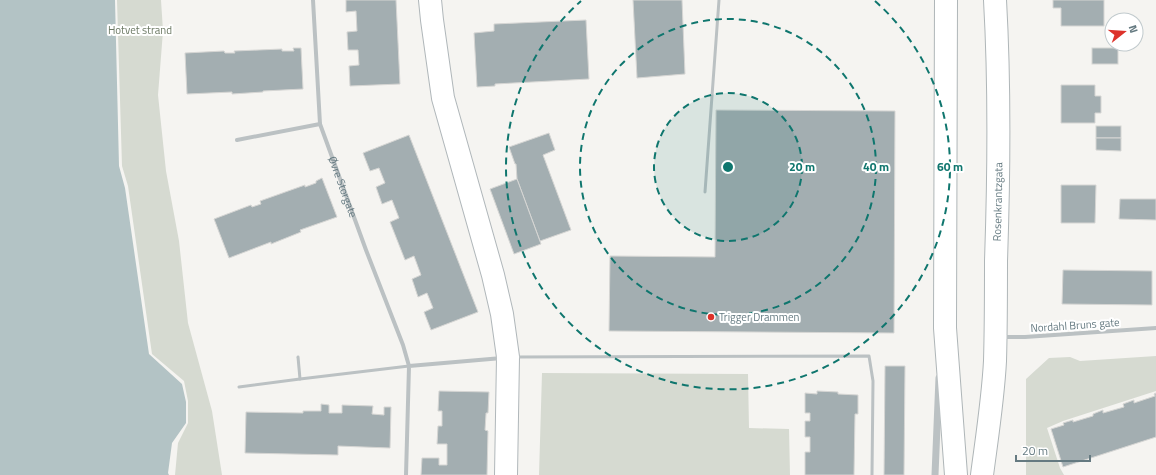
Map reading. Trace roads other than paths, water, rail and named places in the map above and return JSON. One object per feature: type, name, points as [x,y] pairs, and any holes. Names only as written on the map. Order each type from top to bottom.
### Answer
[{"type":"main road","points":[[430,0],[443,98],[493,275],[502,314],[508,357],[506,475]]},
{"type":"main road","points":[[946,0],[945,328],[956,475]]},
{"type":"main road","name":"Rosenkrantzgata","points":[[982,475],[992,404],[996,337],[999,159],[996,0]]},
{"type":"street","name":"Øvre Storgate","points":[[313,0],[320,124],[403,345],[409,366],[406,475]]},
{"type":"street","points":[[237,140],[320,124]]},
{"type":"street","points":[[935,475],[940,365],[945,328]]},
{"type":"street","name":"Nordahl Bruns gate","points":[[996,337],[1025,337],[1156,328]]},
{"type":"street","points":[[409,366],[508,357]]},
{"type":"street","name":"Rosenkrantzgata","points":[[992,404],[993,451]]},
{"type":"lane","points":[[705,192],[719,0]]},
{"type":"lane","points":[[508,357],[869,356],[872,381],[872,475]]},
{"type":"lane","points":[[298,357],[300,378]]},
{"type":"lane","points":[[239,388],[300,378],[409,366]]},
{"type":"place","name":"Trigger Drammen","points":[[711,317]]},
{"type":"park label","name":"Hotvet strand","points":[[140,30]]}]
